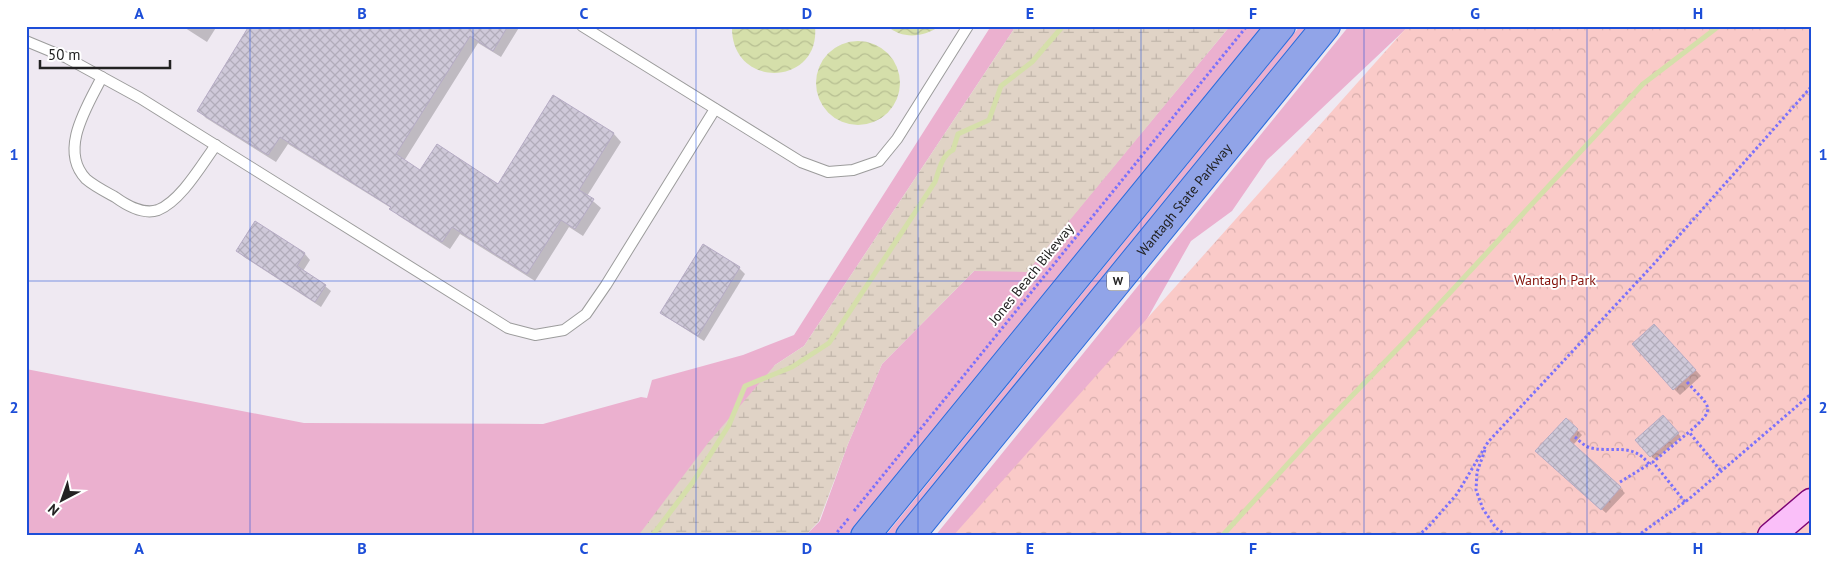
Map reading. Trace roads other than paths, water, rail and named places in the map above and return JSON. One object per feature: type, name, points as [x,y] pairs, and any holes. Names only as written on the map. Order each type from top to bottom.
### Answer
[{"type":"highway","name":"W","points":[[865,536],[1281,26]]},
{"type":"highway","name":"Wantagh State Parkway","points":[[910,536],[1326,26]]},
{"type":"street","points":[[1772,536],[1811,502]]},
{"type":"lane","points":[[582,26],[801,162],[828,172],[853,170],[879,161],[897,138],[968,26]]},
{"type":"lane","points":[[26,41],[67,58],[140,98],[508,328],[535,335],[564,330],[586,314],[715,109]]},
{"type":"lane","points":[[102,77],[82,116],[74,143],[76,162],[86,179],[123,203],[138,209],[157,210],[174,199],[192,179],[216,145]]},
{"type":"water","points":[[732,26],[815,26],[813,46],[804,61],[791,70],[775,73],[759,70],[745,62],[735,47]]},
{"type":"water","points":[[887,26],[940,26],[920,35],[907,35]]},
{"type":"water","points":[[858,41],[874,44],[888,53],[897,67],[900,83],[897,99],[888,113],[874,122],[858,125],[842,122],[828,113],[819,99],[816,83],[819,67],[828,53],[842,44]]},
{"type":"waterway","points":[[652,536],[693,482],[729,425],[745,386],[792,367],[829,343],[935,182],[946,155],[953,150],[958,134],[989,120],[1001,86],[1032,62],[1063,26]]},
{"type":"waterway","points":[[1222,536],[1643,84],[1719,26]]},
{"type":"park label","name":"Wantagh Park","points":[[1555,280]]}]
